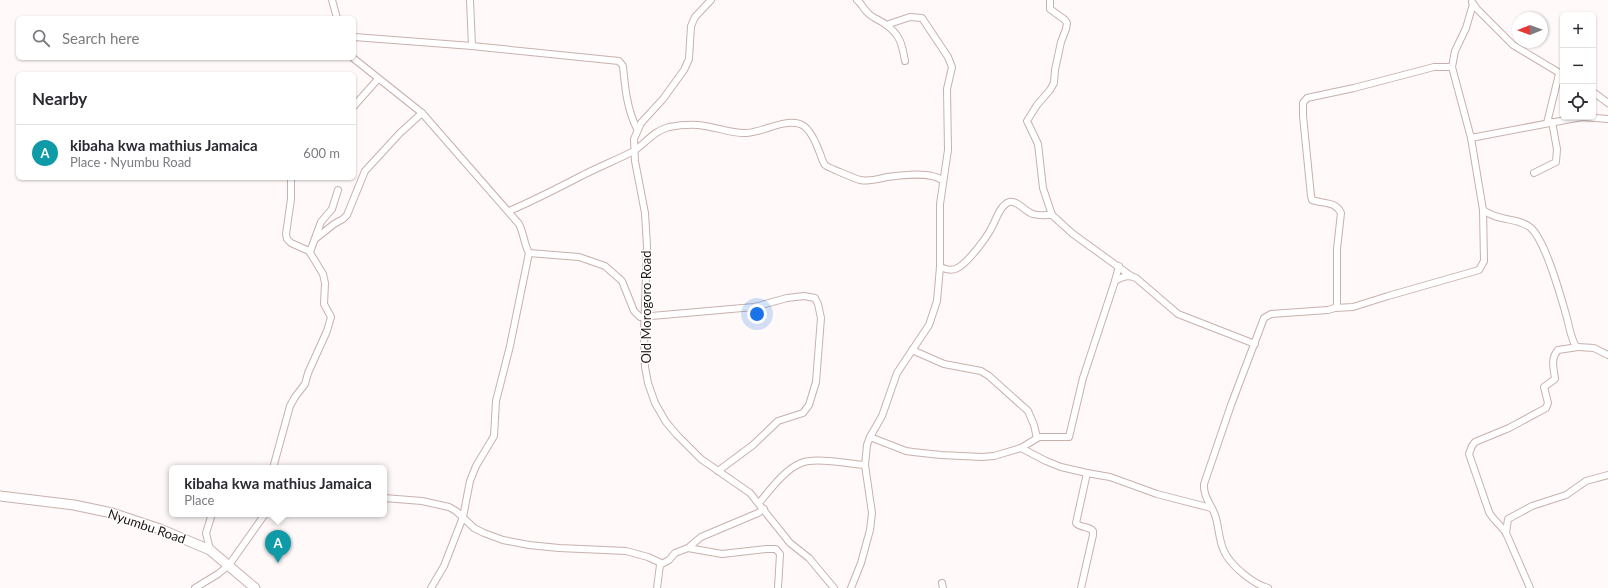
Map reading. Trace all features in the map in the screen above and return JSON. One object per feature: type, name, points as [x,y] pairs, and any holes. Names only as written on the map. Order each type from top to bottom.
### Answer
[{"type":"street","points":[[332,0],[336,16]]},
{"type":"street","points":[[470,0],[472,46]]},
{"type":"street","points":[[356,36],[619,61],[622,66],[627,103],[631,118],[637,129],[663,99],[684,70],[689,59],[691,26],[695,17],[712,0]]},
{"type":"street","points":[[857,0],[863,5],[869,14],[886,25],[899,38],[902,43],[905,61]]},
{"type":"street","points":[[1050,0],[1050,9],[1065,20],[1067,23],[1066,29],[1061,42],[1054,83],[1027,121],[1038,144],[1044,188],[1052,215],[1073,234],[1119,266],[1178,314],[1255,344]]},
{"type":"street","points":[[1268,588],[1256,584],[1248,578],[1230,561],[1224,552],[1220,542],[1216,517],[1203,490],[1205,476],[1255,344],[1260,323],[1264,318],[1271,314],[1353,307],[1479,270],[1484,261],[1482,210],[1471,138],[1452,66],[1455,50],[1466,28],[1472,2]]},
{"type":"street","points":[[1472,2],[1513,45],[1560,74]]},
{"type":"street","points":[[851,588],[861,563],[870,530],[872,513],[865,465],[867,445],[882,416],[897,373],[929,325],[937,301],[940,267],[942,181],[947,162],[947,94],[952,72],[951,63],[922,18],[910,17],[886,25]]},
{"type":"street","points":[[355,60],[422,113],[519,224],[522,230],[525,246],[529,253],[510,346],[496,401],[494,436],[476,466],[470,481],[463,517],[444,566],[431,588]]},
{"type":"street","points":[[1335,308],[1338,298],[1338,249],[1341,213],[1339,207],[1334,204],[1316,202],[1312,200],[1303,116],[1303,103],[1307,98],[1354,88],[1434,67],[1452,66]]},
{"type":"street","points":[[356,104],[378,79]]},
{"type":"street","points":[[1534,173],[1554,165],[1556,162],[1557,149],[1550,122],[1560,79]]},
{"type":"street","points":[[1596,94],[1608,103]]},
{"type":"street","points":[[314,239],[347,215],[365,171],[400,133],[422,113]]},
{"type":"street","points":[[1471,138],[1582,117],[1608,119]]},
{"type":"street","points":[[509,211],[556,190],[634,151],[659,131],[670,127],[685,125],[704,126],[733,132],[748,133],[780,124],[799,124],[804,126],[819,149],[825,165],[833,170],[866,181],[888,177],[922,175],[938,176],[942,181]]},
{"type":"street","name":"Old Morogoro Road","points":[[637,129],[634,139],[634,151],[645,213],[647,246],[644,318],[645,367],[648,383],[655,403],[666,422],[677,435],[701,459],[750,493],[790,543],[809,558],[834,588]]},
{"type":"street","points":[[274,465],[290,406],[305,384],[308,373],[327,331],[331,317],[324,304],[326,283],[323,274],[310,252],[291,243],[287,239],[286,234],[291,200],[291,180]]},
{"type":"street","points":[[310,252],[321,222],[332,209],[338,190]]},
{"type":"street","points":[[940,267],[950,270],[959,267],[978,248],[991,230],[1004,205],[1009,202],[1015,202],[1034,214],[1052,215]]},
{"type":"street","points":[[1482,210],[1493,216],[1516,221],[1529,226],[1539,236],[1553,275],[1573,342],[1578,347]]},
{"type":"street","points":[[529,253],[579,257],[605,266],[622,281],[636,314],[644,318],[697,311],[754,307],[787,298],[804,296],[815,298],[821,318],[816,382],[807,410],[803,413],[778,421],[753,445],[718,471]]},
{"type":"street","points":[[870,437],[906,451],[941,456],[994,456],[1021,448],[1037,438],[1049,436],[1067,437],[1070,435],[1083,378],[1119,266]]},
{"type":"street","points":[[1115,281],[1131,276]]},
{"type":"street","points":[[1530,588],[1506,533],[1488,512],[1469,454],[1475,442],[1510,428],[1546,408],[1548,403],[1544,387],[1555,379],[1553,363],[1555,353],[1558,350],[1578,347],[1594,348],[1608,355]]},
{"type":"street","points":[[912,350],[944,364],[980,371],[989,376],[1028,411],[1034,425],[1037,438]]},
{"type":"street","points":[[1021,448],[1046,461],[1087,473],[1110,476],[1157,494],[1211,508]]},
{"type":"street","points":[[758,503],[779,480],[794,467],[802,463],[814,461],[865,465]]},
{"type":"street","points":[[1080,588],[1093,535],[1091,528],[1078,526],[1076,523],[1087,473]]},
{"type":"street","points":[[1506,533],[1508,519],[1516,514],[1566,494],[1586,481],[1608,475]]},
{"type":"street","name":"Nyumbu Road","points":[[0,496],[74,506],[112,513],[160,529],[210,550],[229,564],[255,588]]},
{"type":"street","points":[[387,498],[422,501],[449,507],[456,511],[474,528],[503,540],[529,545],[558,548],[626,551],[648,557],[661,564]]},
{"type":"street","points":[[661,564],[669,560],[675,552],[688,548],[701,537],[758,513],[764,509]]},
{"type":"street","points":[[210,550],[206,533],[211,517]]},
{"type":"street","points":[[195,588],[218,574],[229,564],[263,517]]},
{"type":"street","points":[[688,548],[722,554],[776,549],[780,554],[778,588]]},
{"type":"street","points":[[658,588],[661,564]]},
{"type":"place","name":"kibaha kwa mathius Jamaica","points":[[278,563]]}]
